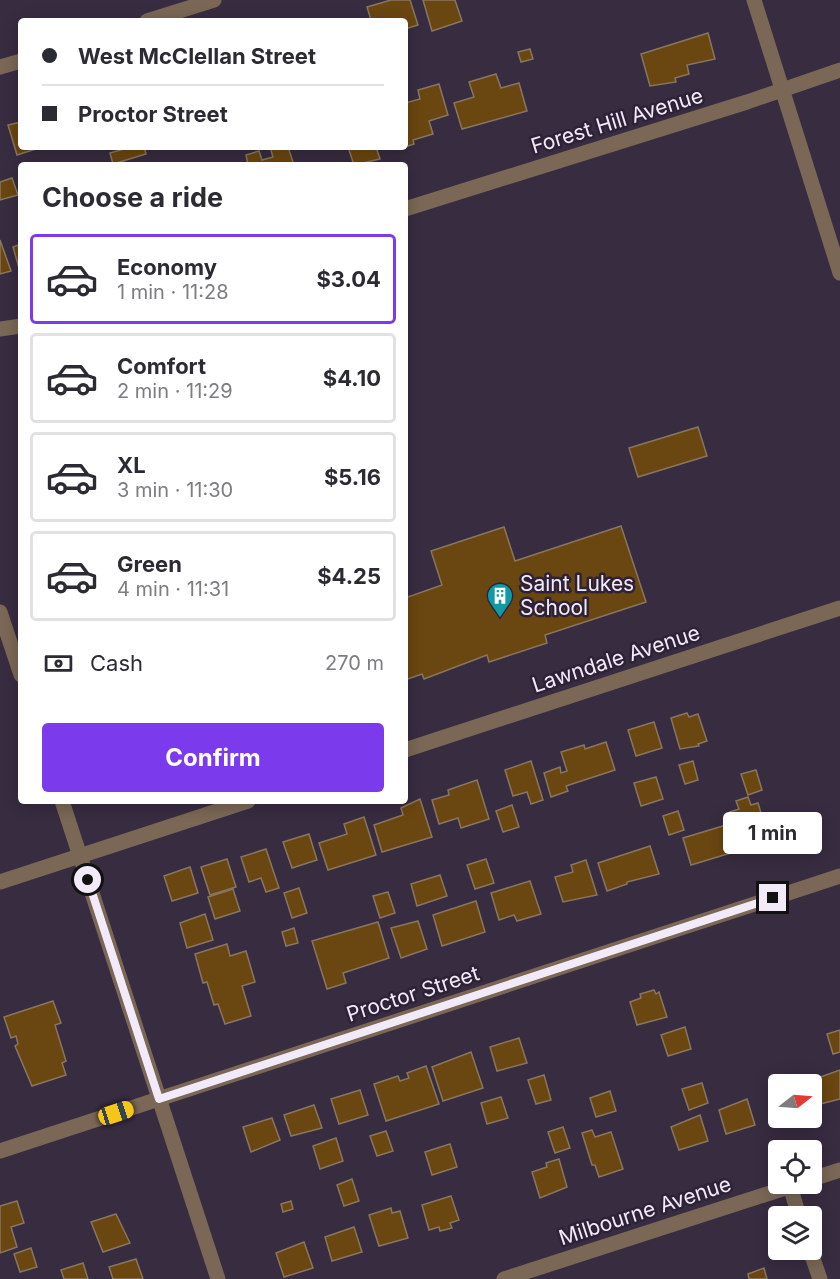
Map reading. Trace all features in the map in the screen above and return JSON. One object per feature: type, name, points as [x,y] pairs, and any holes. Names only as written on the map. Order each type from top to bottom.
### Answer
[{"type":"street","points":[[157,18],[214,0]]},
{"type":"street","points":[[754,0],[840,273]]},
{"type":"street","points":[[0,67],[18,62]]},
{"type":"street","name":"Forest Hill Avenue","points":[[408,208],[840,70]]},
{"type":"street","points":[[0,329],[18,326]]},
{"type":"street","name":"Lawndale Avenue","points":[[408,749],[840,608]]},
{"type":"street","points":[[0,612],[18,666]]},
{"type":"street","points":[[63,804],[218,1279]]},
{"type":"street","points":[[0,882],[239,804]]},
{"type":"street","name":"Proctor Street","points":[[0,1151],[840,876]]},
{"type":"street","points":[[822,1176],[840,1170]]},
{"type":"street","name":"Milbourne Avenue","points":[[504,1279],[528,1276],[768,1194]]},
{"type":"street","points":[[813,1260],[820,1279]]},
{"type":"building","points":[[391,0],[410,0],[418,25],[408,28],[408,18],[370,18],[367,7]]},
{"type":"building","points":[[423,0],[455,0],[462,21],[432,31]]},
{"type":"building","points":[[708,33],[715,59],[687,65],[689,74],[675,78],[676,82],[650,86],[641,54]]},
{"type":"building","points":[[530,49],[533,59],[521,62],[518,52]]},
{"type":"building","points":[[496,74],[501,88],[519,83],[527,111],[462,129],[454,103],[474,97],[469,82]]},
{"type":"building","points":[[439,84],[448,115],[429,121],[433,134],[413,140],[414,144],[408,146],[408,102],[420,99],[418,90]]},
{"type":"building","points":[[18,123],[18,150],[33,150],[17,155],[8,125]]},
{"type":"building","points":[[120,150],[145,150],[146,154],[112,162],[110,153]]},
{"type":"building","points":[[271,150],[289,150],[293,162],[247,162],[246,155],[259,151],[262,160],[273,157]]},
{"type":"building","points":[[349,150],[377,150],[380,159],[367,162],[353,162]]},
{"type":"building","points":[[12,178],[18,195],[0,200],[0,182]]},
{"type":"building","points":[[0,240],[11,271],[0,274]]},
{"type":"building","points":[[18,245],[18,264],[13,247]]},
{"type":"building","points":[[698,427],[707,456],[638,477],[629,448]]},
{"type":"building","name":"Saint Lukes School","points":[[621,526],[646,602],[545,635],[547,643],[489,662],[487,655],[424,679],[422,674],[408,679],[408,597],[442,585],[431,551],[504,527],[515,561]]},
{"type":"building","points":[[687,713],[689,717],[698,714],[707,741],[698,744],[699,746],[680,749],[671,718]]},
{"type":"building","points":[[654,722],[662,748],[636,756],[628,730]]},
{"type":"building","points":[[606,742],[615,770],[566,786],[568,791],[551,797],[544,773],[560,767],[561,773],[567,771],[561,752],[584,745],[585,749]]},
{"type":"building","points":[[531,761],[543,800],[531,804],[527,792],[513,796],[505,770]]},
{"type":"building","points":[[693,761],[698,780],[685,784],[679,765]]},
{"type":"building","points":[[756,770],[762,790],[748,795],[741,774]]},
{"type":"building","points":[[656,777],[663,799],[641,806],[634,783]]},
{"type":"building","points":[[477,780],[489,819],[461,828],[458,818],[439,824],[432,800],[449,795],[448,790]]},
{"type":"building","points":[[748,797],[751,805],[758,803],[768,836],[741,847],[730,812],[739,809],[736,801]]},
{"type":"building","points":[[420,799],[432,837],[382,852],[374,825],[403,815],[401,808]]},
{"type":"building","points":[[512,805],[519,827],[503,832],[496,811]]},
{"type":"building","points":[[678,811],[684,830],[669,835],[663,816]]},
{"type":"building","points":[[364,817],[376,855],[328,870],[319,843],[347,834],[344,824]]},
{"type":"building","points":[[726,825],[734,852],[691,865],[683,838]]},
{"type":"building","points":[[309,834],[317,860],[292,868],[283,842]]},
{"type":"building","points":[[650,846],[659,874],[627,882],[627,884],[607,891],[598,863]]},
{"type":"building","points":[[266,849],[279,888],[266,892],[261,878],[249,882],[241,857]]},
{"type":"building","points":[[227,859],[236,887],[210,895],[201,867]]},
{"type":"building","points":[[486,859],[494,883],[475,889],[467,865]]},
{"type":"building","points":[[586,860],[597,895],[563,902],[555,877],[573,872],[571,865]]},
{"type":"building","points":[[190,867],[198,893],[172,901],[164,876]]},
{"type":"building","points":[[440,875],[447,896],[417,906],[411,884]]},
{"type":"building","points":[[530,881],[541,914],[517,921],[514,915],[499,920],[491,893]]},
{"type":"building","points":[[299,888],[307,913],[292,918],[284,893]]},
{"type":"building","points":[[233,889],[240,911],[215,919],[208,897]]},
{"type":"building","points":[[388,892],[395,913],[380,918],[373,896]]},
{"type":"building","points":[[476,901],[485,932],[442,946],[433,915]]},
{"type":"building","points":[[205,914],[213,940],[187,948],[180,923]]},
{"type":"building","points":[[418,921],[427,949],[401,958],[391,928]]},
{"type":"building","points":[[378,922],[389,958],[343,973],[346,983],[327,989],[312,941]]},
{"type":"building","points":[[294,928],[298,943],[286,946],[282,932]]},
{"type":"building","points":[[227,944],[230,956],[246,951],[255,982],[242,986],[251,1016],[225,1024],[218,1004],[214,1005],[207,982],[203,983],[195,954]]},
{"type":"building","points":[[654,990],[656,994],[659,992],[667,1017],[637,1025],[630,1002],[641,998],[640,994]]},
{"type":"building","points":[[53,1001],[61,1023],[55,1025],[66,1061],[62,1063],[66,1075],[32,1086],[15,1046],[18,1044],[16,1036],[11,1038],[4,1017]]},
{"type":"building","points":[[685,1027],[691,1049],[668,1056],[661,1035]]},
{"type":"building","points":[[840,1030],[840,1052],[833,1054],[827,1034]]},
{"type":"building","points":[[519,1038],[527,1063],[497,1071],[490,1047]]},
{"type":"building","points":[[471,1052],[483,1088],[443,1101],[432,1067]]},
{"type":"building","points":[[426,1066],[439,1104],[386,1121],[374,1084],[398,1076],[400,1081],[409,1078],[407,1073]]},
{"type":"building","points":[[840,1070],[840,1099],[822,1104],[822,1076]]},
{"type":"building","points":[[544,1075],[551,1100],[536,1104],[528,1080]]},
{"type":"building","points":[[702,1083],[708,1103],[689,1110],[682,1089]]},
{"type":"building","points":[[360,1090],[368,1115],[339,1124],[331,1099]]},
{"type":"building","points":[[610,1091],[616,1111],[596,1117],[590,1098]]},
{"type":"building","points":[[501,1097],[508,1118],[487,1124],[481,1103]]},
{"type":"building","points":[[747,1099],[755,1125],[726,1134],[719,1110]]},
{"type":"building","points":[[314,1105],[322,1128],[291,1136],[284,1115]]},
{"type":"building","points":[[700,1115],[708,1141],[679,1150],[671,1127]]},
{"type":"building","points":[[272,1118],[280,1140],[251,1152],[243,1127]]},
{"type":"building","points":[[563,1127],[570,1148],[555,1153],[548,1132]]},
{"type":"building","points":[[592,1130],[595,1137],[611,1132],[623,1169],[599,1177],[595,1165],[592,1165],[582,1133]]},
{"type":"building","points":[[386,1131],[393,1151],[377,1156],[370,1136]]},
{"type":"building","points":[[336,1138],[343,1161],[320,1169],[313,1146]]},
{"type":"building","points":[[450,1144],[457,1167],[432,1175],[425,1152]]},
{"type":"building","points":[[559,1159],[567,1187],[540,1198],[532,1172],[547,1167],[546,1163]]},
{"type":"building","points":[[352,1179],[359,1201],[344,1206],[337,1185]]},
{"type":"building","points":[[451,1196],[459,1220],[450,1223],[452,1228],[440,1231],[439,1227],[429,1230],[422,1205]]},
{"type":"building","points":[[17,1201],[24,1223],[11,1227],[17,1247],[0,1253],[0,1206]]},
{"type":"building","points":[[291,1201],[293,1209],[283,1212],[281,1204]]},
{"type":"building","points":[[391,1208],[392,1213],[400,1211],[408,1238],[379,1246],[369,1215]]},
{"type":"building","points":[[116,1214],[130,1243],[103,1252],[91,1222]]},
{"type":"building","points":[[354,1227],[362,1252],[332,1261],[325,1237]]},
{"type":"building","points":[[304,1242],[313,1268],[284,1277],[276,1253]]},
{"type":"building","points":[[31,1248],[37,1267],[20,1272],[14,1254]]},
{"type":"building","points":[[136,1259],[143,1279],[113,1279],[109,1267]]},
{"type":"building","points":[[83,1263],[88,1279],[64,1279],[61,1270]]},
{"type":"building","points":[[764,1268],[767,1279],[749,1279],[748,1274]]},
{"type":"place","name":"Saint Lukes School","points":[[500,619]]},
{"type":"route","points":[[88,880],[159,1099],[773,898]]}]
